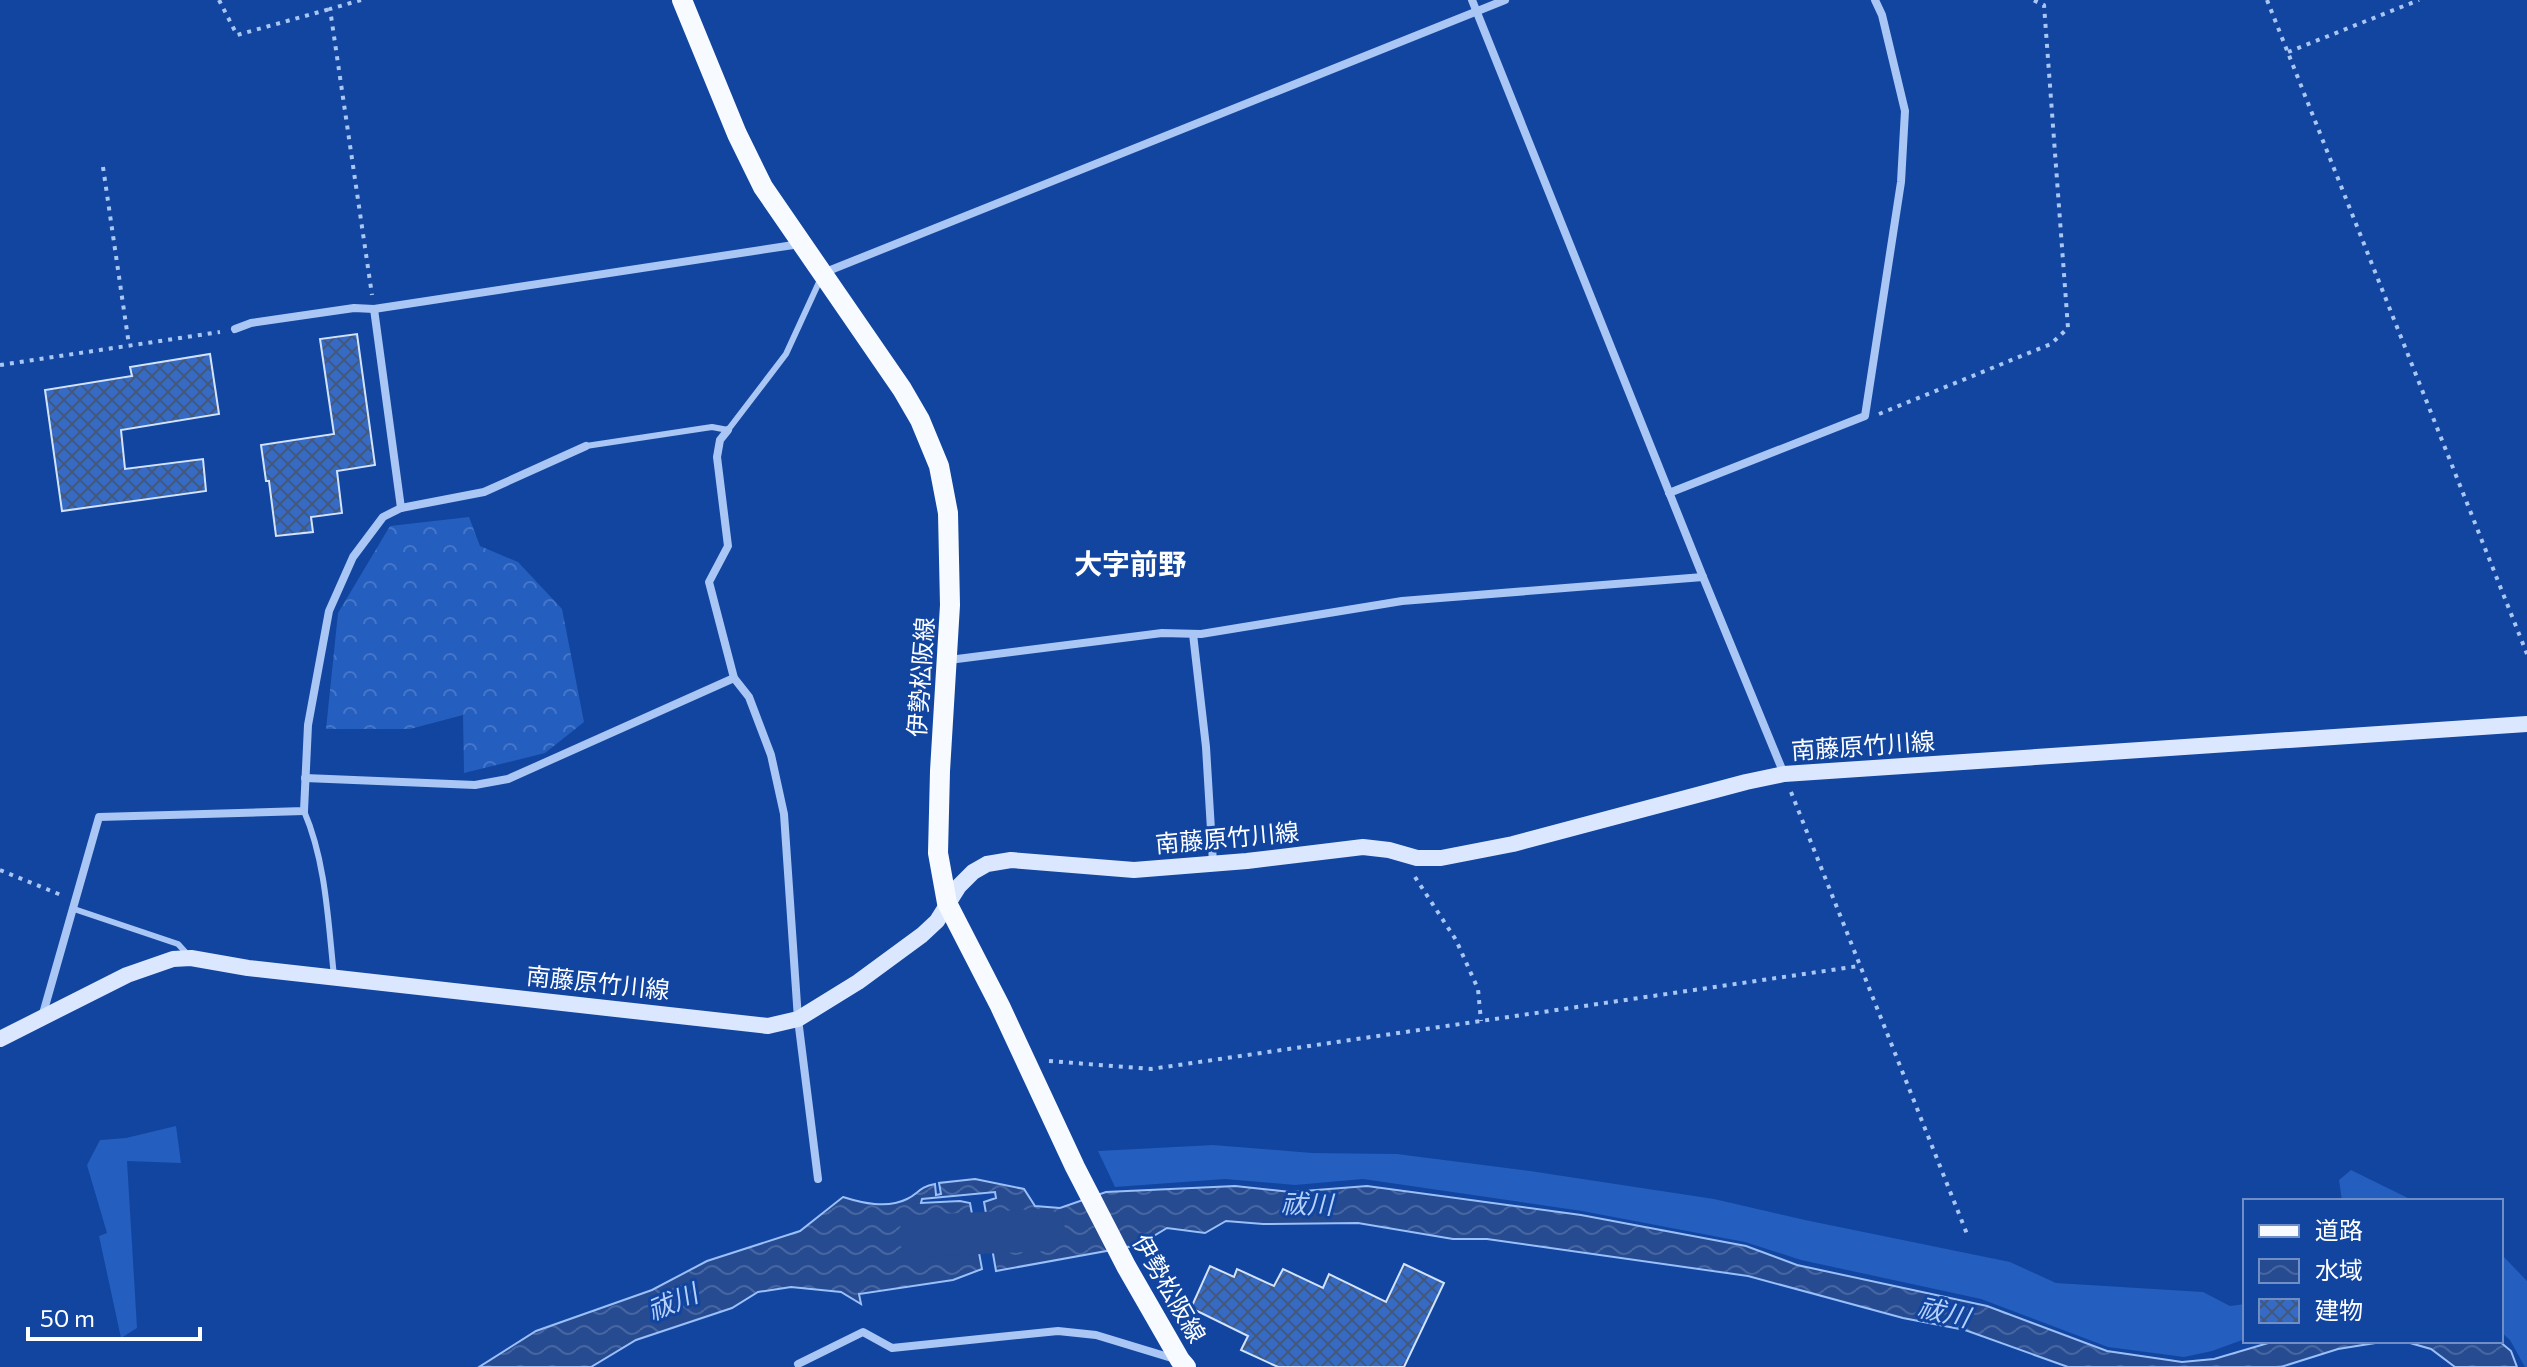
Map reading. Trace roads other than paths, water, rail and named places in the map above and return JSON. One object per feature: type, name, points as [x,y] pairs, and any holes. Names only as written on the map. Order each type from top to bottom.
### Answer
[{"type":"main road","name":"伊勢松阪線","points":[[682,0],[737,134],[763,187],[902,389],[920,420],[939,466],[947,501],[950,538],[950,605],[938,853],[947,903],[1026,1059],[1075,1167],[1126,1266],[1183,1364]]},
{"type":"main road","name":"南藤原竹川線","points":[[0,1039],[127,975],[173,959],[191,958],[248,968],[768,1026],[798,1019],[858,982],[922,935],[937,921],[959,886],[987,864],[1011,860],[1134,870],[1363,847],[1441,858],[1483,852],[1784,774],[2527,724]]},
{"type":"street","points":[[1472,0],[1784,774]]},
{"type":"street","points":[[823,273],[1505,0]]},
{"type":"street","points":[[1669,493],[1865,416],[1901,182],[1905,111],[1882,15],[1875,0]]},
{"type":"street","points":[[235,329],[251,323],[354,308],[374,309],[801,244]]},
{"type":"street","points":[[374,309],[401,508]]},
{"type":"street","points":[[728,430],[720,440],[717,457],[728,546],[709,582],[734,678],[749,697],[771,755],[784,814],[798,1019],[818,1179]]},
{"type":"street","points":[[42,1018],[99,817],[304,811],[308,725],[329,611],[353,557],[383,517],[401,508],[484,492],[586,446]]},
{"type":"street","points":[[946,661],[1162,633],[1193,634],[1402,601],[1703,577]]},
{"type":"street","points":[[1193,634],[1206,747],[1213,863]]},
{"type":"street","points":[[305,778],[475,785],[508,779],[734,678]]},
{"type":"street","points":[[798,1364],[863,1332],[892,1348],[1058,1331],[1096,1335],[1183,1364]]},
{"type":"lane","points":[[586,446],[712,427],[728,430],[786,354],[823,273]]},
{"type":"lane","points":[[304,811],[314,835],[334,977]]},
{"type":"lane","points":[[74,909],[178,944],[191,958]]},
{"type":"water","points":[[975,1179],[1024,1189],[1035,1206],[1060,1208],[1106,1192],[1235,1186],[1291,1192],[1367,1186],[1581,1215],[1746,1246],[1797,1265],[1987,1306],[2107,1351],[2182,1362],[2214,1359],[2268,1343],[2376,1343],[2338,1349],[2281,1367],[2068,1367],[1965,1330],[1903,1318],[1748,1276],[1487,1239],[1453,1239],[1358,1223],[1263,1224],[1226,1221],[1205,1233],[1167,1228],[1134,1246],[996,1271],[984,1202],[996,1198],[995,1192],[922,1199],[921,1203],[970,1203],[982,1269],[953,1280],[859,1294],[861,1304],[841,1292],[791,1287],[758,1292],[732,1308],[636,1340],[591,1367],[479,1367],[536,1331],[652,1290],[707,1261],[800,1231],[843,1197],[866,1203],[891,1204],[935,1184],[936,1195],[941,1194],[939,1183]]},
{"type":"water","points":[[2410,1343],[2501,1343],[2511,1351],[2517,1367],[2455,1367],[2431,1349]]},
{"type":"waterway","name":"祓川","points":[[919,1236],[1044,1230]]},
{"type":"district","name":"大字前野","points":[[1130,563]]}]
